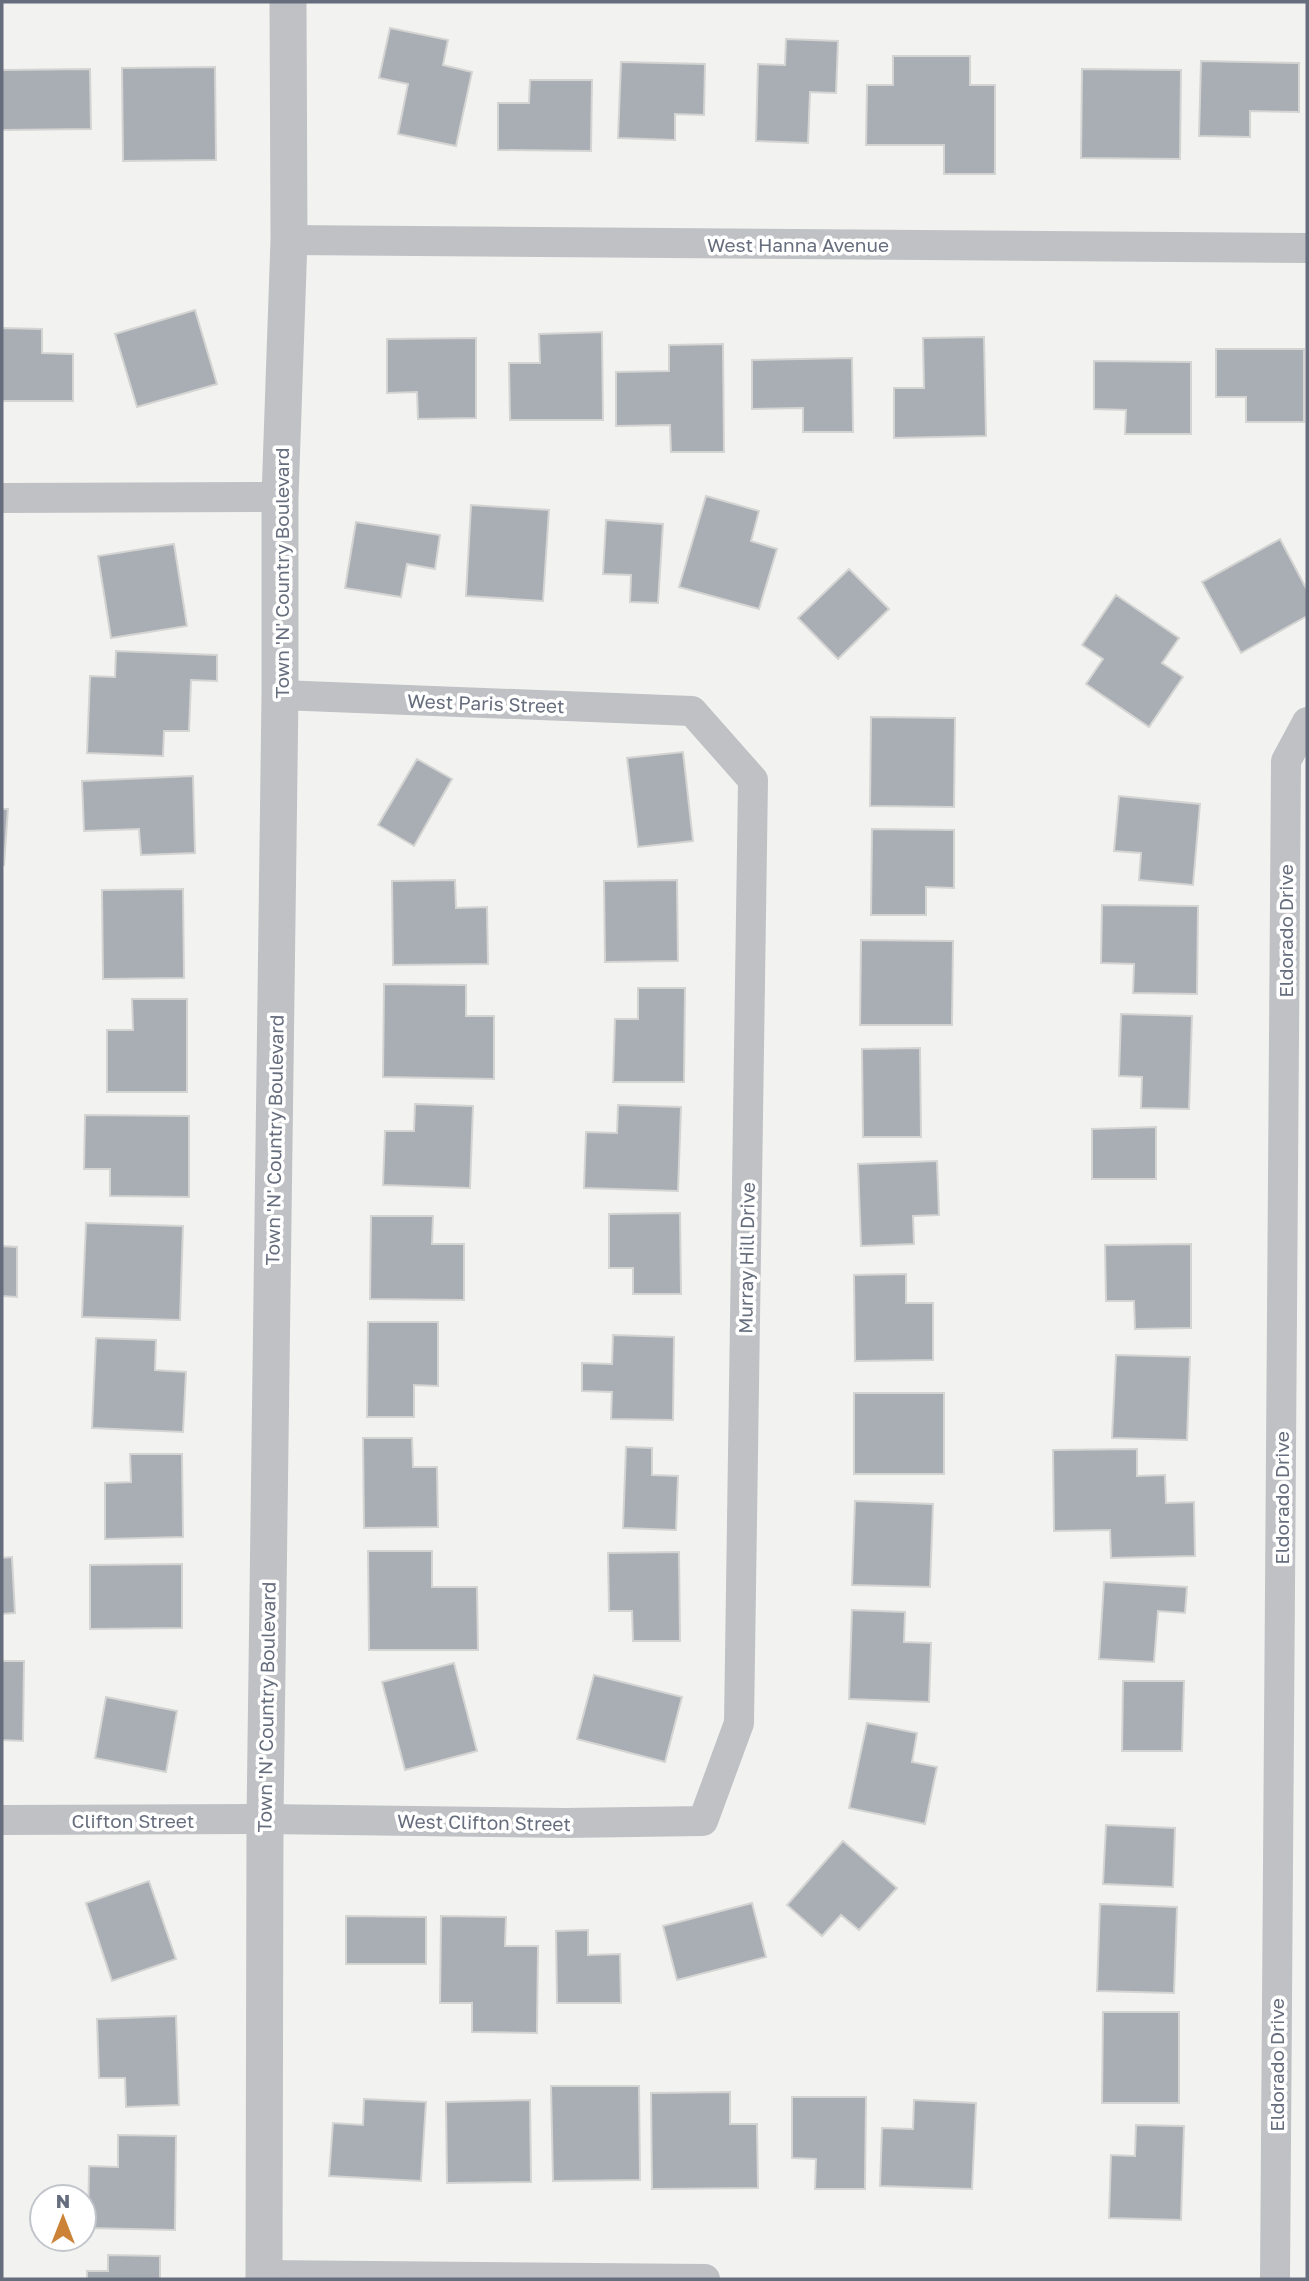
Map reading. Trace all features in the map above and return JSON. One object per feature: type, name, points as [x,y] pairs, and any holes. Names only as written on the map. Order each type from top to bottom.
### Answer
[{"type":"street","name":"Town 'N' Country Boulevard","points":[[265,2277],[265,1819],[281,695],[280,497],[289,240],[288,2]]},
{"type":"street","name":"West Hanna Avenue","points":[[289,240],[1307,248]]},
{"type":"street","points":[[2,498],[280,497]]},
{"type":"street","name":"West Paris Street","points":[[281,695],[692,711]]},
{"type":"street","name":"Murray Hill Drive","points":[[692,711],[753,780],[738,1723],[704,1821]]},
{"type":"street","name":"Eldorado Drive","points":[[1275,2279],[1286,761],[1307,723]]},
{"type":"street","name":"Clifton Street","points":[[2,1820],[265,1819]]},
{"type":"street","name":"West Clifton Street","points":[[265,1819],[565,1824],[704,1821]]},
{"type":"street","points":[[265,2277],[705,2279]]},
{"type":"building","points":[[390,28],[448,40],[443,65],[472,72],[456,146],[398,134],[408,84],[379,78]]},
{"type":"building","points":[[786,39],[838,41],[836,93],[810,92],[808,143],[756,141],[758,64],[785,65]]},
{"type":"building","points":[[893,56],[970,56],[970,85],[995,85],[995,174],[944,174],[944,145],[866,145],[867,85],[893,85]]},
{"type":"building","points":[[1201,61],[1299,63],[1299,112],[1250,111],[1250,137],[1199,136]]},
{"type":"building","points":[[621,62],[705,64],[704,115],[675,114],[675,140],[618,138]]},
{"type":"building","points":[[215,67],[216,160],[123,161],[122,68]]},
{"type":"building","points":[[90,69],[91,129],[2,130],[2,70]]},
{"type":"building","points":[[1082,69],[1181,70],[1180,159],[1081,158]]},
{"type":"building","points":[[530,80],[592,80],[591,151],[498,150],[498,103],[529,103]]},
{"type":"building","points":[[195,310],[217,384],[137,407],[115,334]]},
{"type":"building","points":[[2,328],[42,329],[42,353],[73,354],[73,401],[2,401]]},
{"type":"building","points":[[602,332],[603,420],[510,420],[509,363],[540,363],[539,334]]},
{"type":"building","points":[[984,337],[986,436],[894,438],[894,388],[924,388],[923,338]]},
{"type":"building","points":[[476,338],[476,418],[418,419],[417,392],[387,393],[387,339]]},
{"type":"building","points":[[723,344],[724,452],[671,452],[670,425],[616,426],[616,372],[669,371],[669,345]]},
{"type":"building","points":[[1216,349],[1304,349],[1304,422],[1246,422],[1246,397],[1216,397]]},
{"type":"building","points":[[852,358],[853,432],[803,432],[803,408],[752,409],[752,360]]},
{"type":"building","points":[[1094,361],[1191,362],[1191,434],[1125,434],[1126,410],[1094,409]]},
{"type":"building","points":[[706,496],[759,511],[751,541],[777,549],[759,609],[679,587]]},
{"type":"building","points":[[471,505],[549,510],[543,601],[466,596]]},
{"type":"building","points":[[606,520],[663,524],[658,603],[630,602],[631,575],[603,574]]},
{"type":"building","points":[[356,522],[440,535],[435,569],[407,564],[401,597],[345,588]]},
{"type":"building","points":[[1280,539],[1307,590],[1307,616],[1241,653],[1202,582]]},
{"type":"building","points":[[174,544],[187,626],[111,638],[98,556]]},
{"type":"building","points":[[849,569],[889,609],[838,659],[798,618]]},
{"type":"building","points":[[1116,595],[1179,638],[1162,663],[1183,677],[1149,727],[1086,684],[1103,659],[1082,645]]},
{"type":"building","points":[[116,651],[217,655],[217,681],[191,680],[189,731],[164,731],[163,756],[87,753],[90,676],[115,677]]},
{"type":"building","points":[[871,717],[955,718],[954,807],[870,806]]},
{"type":"building","points":[[683,752],[693,841],[638,847],[627,758]]},
{"type":"building","points":[[417,759],[452,779],[414,846],[378,825]]},
{"type":"building","points":[[193,776],[195,853],[141,855],[139,829],[84,831],[82,781]]},
{"type":"building","points":[[1119,796],[1200,804],[1193,885],[1139,880],[1141,853],[1114,851]]},
{"type":"building","points":[[2,809],[8,809],[4,865],[2,865]]},
{"type":"building","points":[[872,829],[954,830],[954,888],[926,887],[926,915],[871,915]]},
{"type":"building","points":[[455,880],[456,908],[487,907],[488,964],[393,965],[392,881]]},
{"type":"building","points":[[677,880],[678,961],[605,962],[604,881]]},
{"type":"building","points":[[183,889],[184,978],[103,979],[102,890]]},
{"type":"building","points":[[1102,905],[1198,906],[1197,994],[1133,993],[1134,964],[1101,963]]},
{"type":"building","points":[[861,940],[953,941],[952,1025],[860,1025]]},
{"type":"building","points":[[384,984],[466,985],[466,1016],[494,1016],[494,1079],[383,1077]]},
{"type":"building","points":[[638,988],[685,988],[684,1082],[613,1082],[615,1019],[638,1019]]},
{"type":"building","points":[[132,999],[187,999],[187,1092],[107,1092],[107,1030],[133,1030]]},
{"type":"building","points":[[1121,1014],[1192,1016],[1189,1109],[1141,1108],[1142,1077],[1119,1076]]},
{"type":"building","points":[[920,1048],[921,1137],[863,1137],[862,1049]]},
{"type":"building","points":[[415,1104],[473,1106],[470,1188],[383,1185],[385,1131],[414,1131]]},
{"type":"building","points":[[618,1105],[681,1107],[678,1191],[584,1188],[586,1132],[617,1133]]},
{"type":"building","points":[[85,1115],[189,1116],[189,1197],[110,1196],[110,1169],[84,1169]]},
{"type":"building","points":[[1156,1127],[1156,1179],[1092,1179],[1092,1129]]},
{"type":"building","points":[[937,1161],[939,1215],[913,1216],[914,1244],[861,1246],[858,1164]]},
{"type":"building","points":[[680,1213],[681,1294],[633,1294],[633,1268],[609,1268],[609,1214]]},
{"type":"building","points":[[371,1216],[433,1216],[432,1244],[464,1244],[464,1300],[370,1299]]},
{"type":"building","points":[[86,1223],[183,1226],[180,1320],[82,1317]]},
{"type":"building","points":[[1191,1244],[1191,1328],[1135,1329],[1134,1301],[1106,1301],[1105,1245]]},
{"type":"building","points":[[2,1246],[17,1247],[17,1297],[2,1296]]},
{"type":"building","points":[[906,1274],[906,1303],[933,1303],[933,1360],[855,1361],[854,1275]]},
{"type":"building","points":[[368,1322],[438,1322],[438,1386],[414,1385],[414,1417],[367,1417]]},
{"type":"building","points":[[613,1335],[674,1337],[673,1420],[611,1419],[612,1392],[582,1391],[582,1363],[612,1364]]},
{"type":"building","points":[[96,1338],[156,1340],[155,1370],[186,1372],[183,1432],[92,1428]]},
{"type":"building","points":[[1116,1355],[1190,1357],[1187,1440],[1112,1438]]},
{"type":"building","points":[[854,1393],[944,1393],[944,1474],[854,1474]]},
{"type":"building","points":[[363,1438],[412,1438],[413,1467],[437,1467],[438,1527],[364,1528]]},
{"type":"building","points":[[626,1447],[652,1448],[652,1475],[678,1476],[676,1530],[623,1528]]},
{"type":"building","points":[[1137,1449],[1137,1476],[1165,1475],[1166,1503],[1194,1502],[1195,1556],[1111,1558],[1110,1530],[1054,1531],[1053,1450]]},
{"type":"building","points":[[130,1454],[182,1454],[183,1537],[105,1539],[105,1483],[131,1482]]},
{"type":"building","points":[[855,1501],[933,1504],[930,1587],[852,1585]]},
{"type":"building","points":[[368,1551],[432,1551],[432,1587],[477,1587],[478,1650],[369,1650]]},
{"type":"building","points":[[679,1552],[680,1641],[633,1641],[632,1611],[609,1611],[608,1553]]},
{"type":"building","points":[[12,1557],[15,1613],[2,1614],[2,1558]]},
{"type":"building","points":[[182,1564],[182,1628],[90,1629],[90,1565]]},
{"type":"building","points":[[1104,1582],[1187,1587],[1185,1613],[1158,1611],[1154,1662],[1099,1659]]},
{"type":"building","points":[[852,1610],[905,1612],[904,1642],[931,1643],[929,1702],[849,1699]]},
{"type":"building","points":[[2,1661],[24,1661],[23,1741],[2,1740]]},
{"type":"building","points":[[454,1663],[477,1751],[405,1770],[382,1682]]},
{"type":"building","points":[[594,1675],[682,1697],[665,1762],[577,1739]]},
{"type":"building","points":[[1123,1681],[1184,1681],[1182,1751],[1122,1751]]},
{"type":"building","points":[[106,1697],[177,1711],[166,1772],[95,1758]]},
{"type":"building","points":[[867,1723],[917,1733],[912,1762],[937,1767],[925,1824],[849,1808]]},
{"type":"building","points":[[1106,1825],[1175,1828],[1173,1887],[1103,1884]]},
{"type":"building","points":[[843,1841],[897,1888],[859,1930],[841,1915],[822,1936],[787,1905]]},
{"type":"building","points":[[149,1881],[176,1959],[112,1981],[86,1903]]},
{"type":"building","points":[[752,1903],[766,1957],[677,1980],[663,1926]]},
{"type":"building","points":[[1100,1904],[1177,1907],[1174,1993],[1097,1991]]},
{"type":"building","points":[[346,1916],[426,1917],[426,1964],[346,1964]]},
{"type":"building","points":[[441,1916],[506,1917],[505,1946],[538,1946],[537,2033],[472,2032],[472,2003],[440,2003]]},
{"type":"building","points":[[588,1930],[588,1955],[620,1954],[621,2003],[557,2003],[556,1931]]},
{"type":"building","points":[[1103,2012],[1179,2012],[1179,2103],[1102,2103]]},
{"type":"building","points":[[176,2016],[179,2105],[126,2107],[125,2078],[99,2078],[97,2019]]},
{"type":"building","points":[[551,2086],[639,2086],[640,2180],[553,2181]]},
{"type":"building","points":[[730,2092],[730,2124],[757,2124],[758,2188],[652,2189],[651,2093]]},
{"type":"building","points":[[792,2097],[866,2097],[865,2189],[815,2189],[816,2159],[792,2158]]},
{"type":"building","points":[[364,2099],[426,2102],[421,2181],[329,2176],[333,2123],[363,2125]]},
{"type":"building","points":[[530,2100],[531,2182],[447,2183],[446,2102]]},
{"type":"building","points":[[914,2100],[976,2103],[972,2189],[880,2186],[882,2128],[913,2129]]},
{"type":"building","points":[[1136,2125],[1184,2126],[1181,2220],[1109,2218],[1111,2155],[1135,2156]]},
{"type":"building","points":[[118,2135],[176,2136],[175,2230],[98,2228],[98,2183],[89,2183],[89,2166],[118,2167]]},
{"type":"building","points":[[108,2255],[160,2256],[160,2279],[87,2279],[87,2271],[108,2271]]}]
